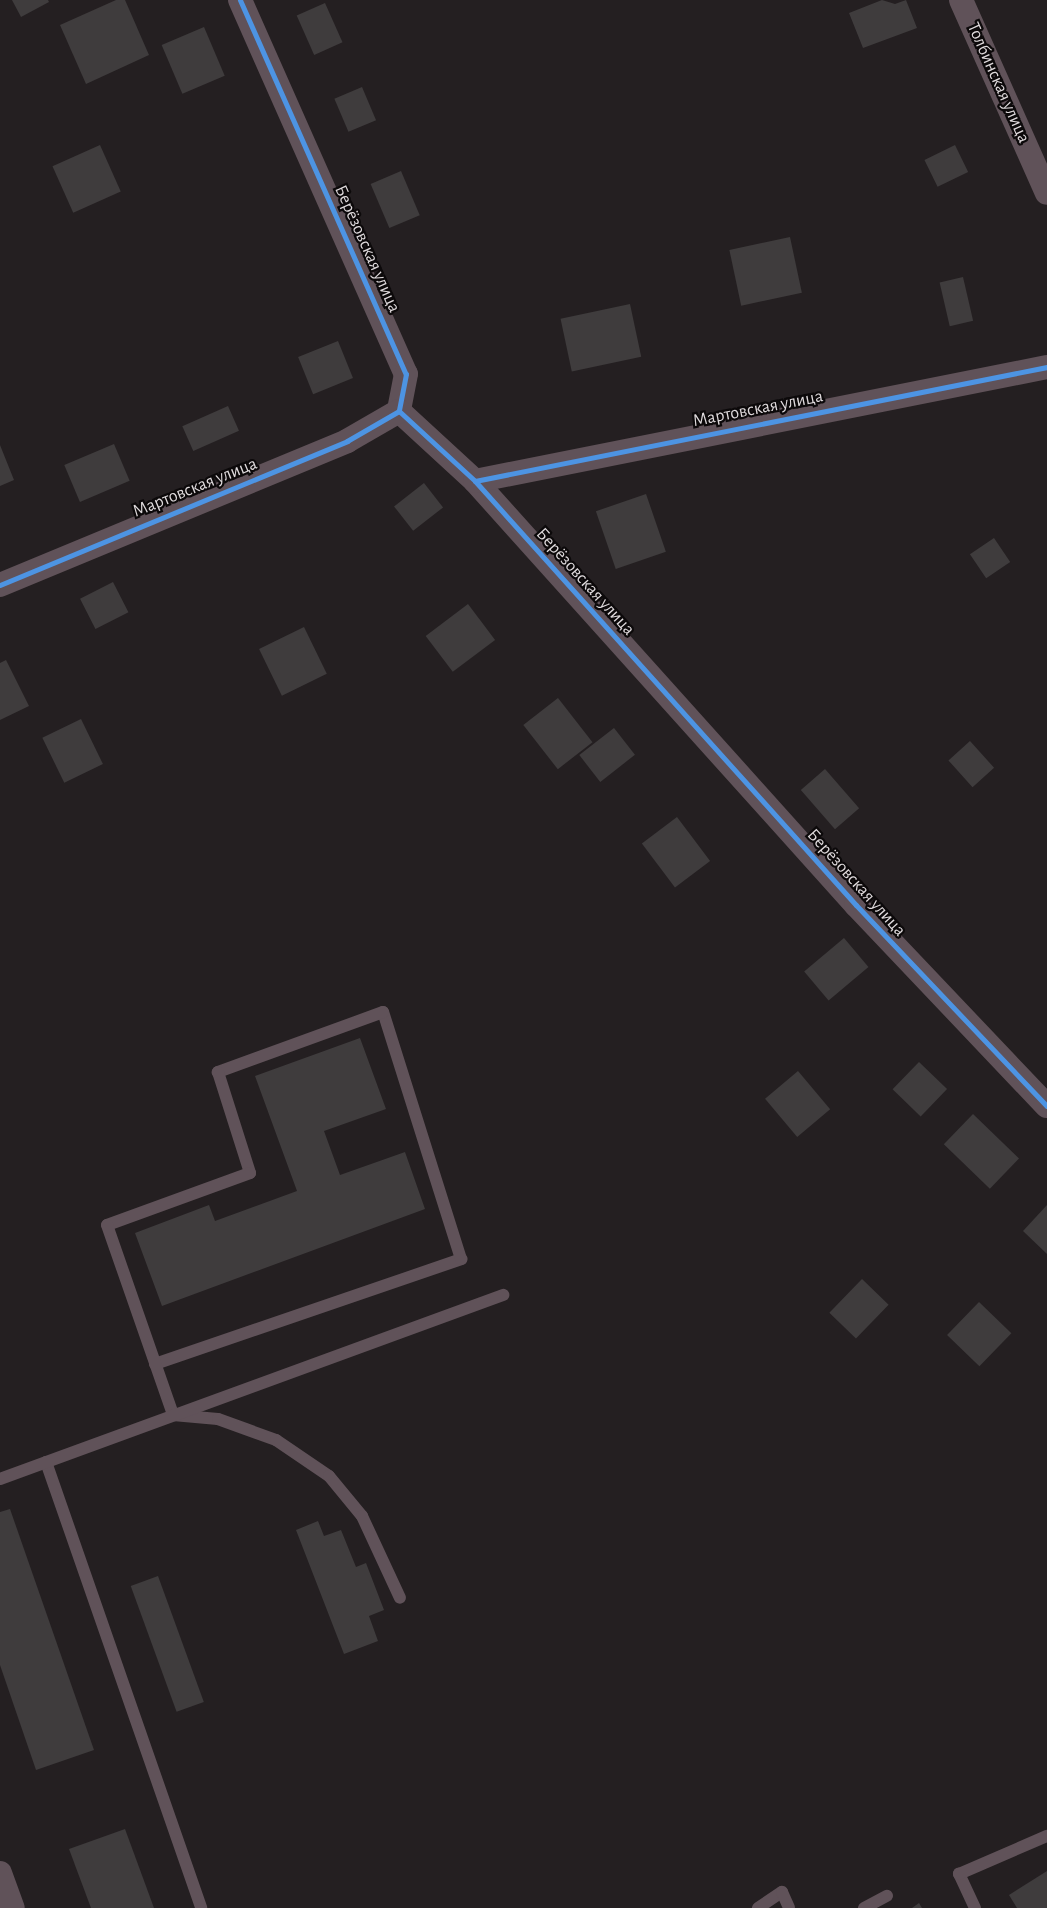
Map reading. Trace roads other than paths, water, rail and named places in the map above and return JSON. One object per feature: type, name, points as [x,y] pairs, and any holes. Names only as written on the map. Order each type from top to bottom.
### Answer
[{"type":"street","name":"Берёзовская улица","points":[[240,0],[406,374],[398,410],[475,481],[856,904],[1047,1106]]},
{"type":"street","name":"Толбинская улица","points":[[962,0],[1047,194]]},
{"type":"street","name":"Мартовская улица","points":[[475,481],[1047,367]]},
{"type":"street","name":"Мартовская улица","points":[[0,585],[347,441],[398,410]]},
{"type":"street","points":[[0,1873],[13,1908]]},
{"type":"lane","points":[[155,1364],[461,1259],[382,1012],[218,1072],[250,1172],[107,1225],[155,1364],[173,1415]]},
{"type":"lane","points":[[0,1478],[503,1294]]},
{"type":"lane","points":[[173,1415],[218,1419],[276,1440],[329,1476],[362,1516],[400,1598]]},
{"type":"lane","points":[[46,1462],[201,1908]]},
{"type":"lane","points":[[975,1908],[959,1874],[1047,1836]]},
{"type":"lane","points":[[758,1908],[782,1892],[789,1908]]},
{"type":"lane","points":[[864,1908],[887,1896]]}]
